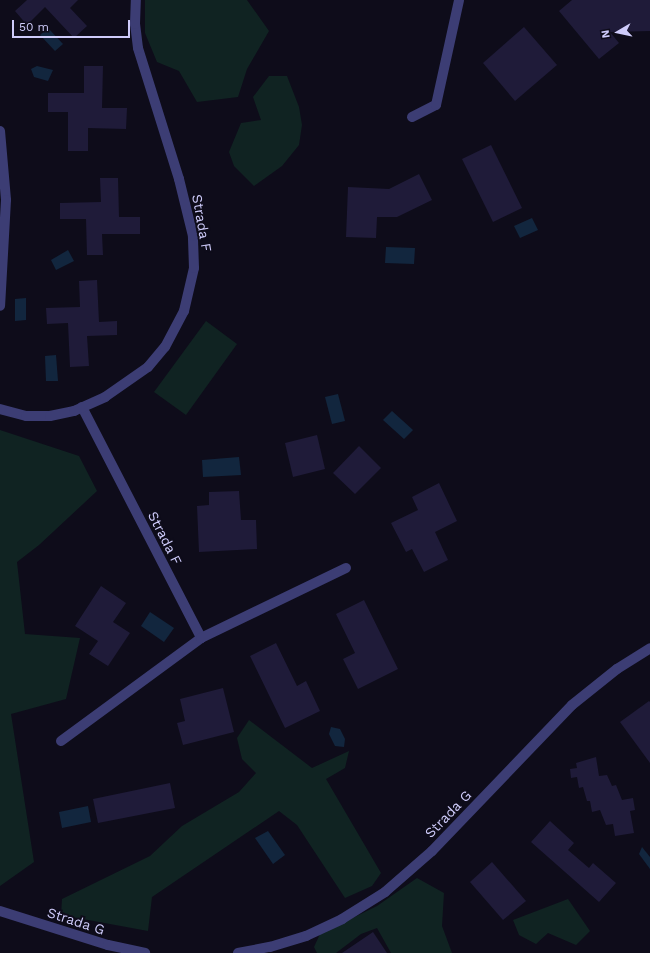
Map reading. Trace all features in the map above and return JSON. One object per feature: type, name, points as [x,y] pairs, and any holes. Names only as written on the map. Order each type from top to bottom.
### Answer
[{"type":"street","name":"Strada F","points":[[0,409],[26,416],[38,417],[62,414],[82,407],[124,386],[148,367],[162,351],[180,322],[189,299],[194,268],[193,236],[187,207],[138,48],[135,24],[136,0]]},
{"type":"street","points":[[412,117],[436,105],[459,0]]},
{"type":"street","points":[[0,131],[6,207],[0,306]]},
{"type":"street","name":"Strada F","points":[[82,407],[201,638]]},
{"type":"street","points":[[61,741],[201,638],[346,568]]},
{"type":"street","name":"Strada G","points":[[238,953],[306,936],[342,919],[385,892],[432,851],[572,705],[617,669],[650,648]]},
{"type":"street","name":"Strada G","points":[[0,911],[108,945],[146,953]]},
{"type":"green space","points":[[145,0],[247,0],[269,31],[247,69],[238,97],[197,102],[179,71],[157,62],[145,33]]},
{"type":"green space","points":[[269,76],[287,76],[299,107],[302,125],[299,145],[282,166],[254,186],[234,166],[229,152],[241,123],[261,120],[253,97]]},
{"type":"green space","points":[[206,321],[237,344],[186,415],[154,392]]},
{"type":"green space","points":[[0,430],[79,456],[97,491],[39,545],[17,562],[25,634],[80,638],[66,699],[11,714],[34,862],[0,886]]},
{"type":"green space","points":[[249,720],[312,768],[349,751],[345,768],[326,779],[381,873],[372,886],[345,898],[297,825],[279,811],[152,897],[148,931],[61,915],[62,899],[150,856],[182,826],[239,792],[256,773],[242,759],[237,738]]},
{"type":"green space","points":[[417,878],[444,893],[442,926],[452,953],[391,953],[377,928],[361,934],[336,953],[317,953],[314,947],[320,934],[377,906]]},
{"type":"green space","points":[[568,899],[590,931],[576,945],[548,933],[536,944],[519,935],[513,920]]},
{"type":"water","points":[[48,28],[63,44],[55,51],[40,35]]},
{"type":"water","points":[[37,66],[53,70],[48,81],[34,77],[31,69]]},
{"type":"water","points":[[532,218],[538,230],[520,238],[514,226]]},
{"type":"water","points":[[386,247],[415,248],[414,264],[385,263]]},
{"type":"water","points":[[68,250],[74,261],[56,270],[51,260]]},
{"type":"water","points":[[26,298],[26,320],[15,321],[15,299]]},
{"type":"water","points":[[56,355],[58,381],[46,381],[45,356]]},
{"type":"water","points":[[338,394],[345,421],[332,424],[325,397]]},
{"type":"water","points":[[392,411],[413,430],[404,439],[383,420]]},
{"type":"water","points":[[239,457],[241,475],[203,477],[202,460]]},
{"type":"water","points":[[150,612],[174,628],[164,642],[141,626]]},
{"type":"water","points":[[331,727],[340,729],[345,739],[344,747],[335,746],[329,734]]},
{"type":"water","points":[[88,806],[91,822],[62,828],[59,812]]},
{"type":"water","points":[[268,831],[285,855],[273,864],[255,838]]},
{"type":"water","points":[[642,847],[650,857],[650,869],[639,854]]},
{"type":"building","points":[[27,0],[78,0],[70,8],[87,26],[74,38],[45,7],[27,25],[15,11]]},
{"type":"building","points":[[572,0],[650,0],[650,31],[610,32],[619,43],[599,59],[559,11]]},
{"type":"building","points":[[524,27],[557,65],[515,101],[483,63]]},
{"type":"building","points":[[84,66],[103,66],[102,108],[127,108],[126,129],[88,128],[88,151],[68,151],[68,112],[48,112],[48,93],[84,93]]},
{"type":"building","points":[[491,145],[522,208],[493,222],[462,159]]},
{"type":"building","points":[[419,174],[432,200],[397,217],[377,217],[376,238],[346,237],[348,187],[389,189]]},
{"type":"building","points":[[100,178],[118,178],[119,217],[140,217],[140,234],[102,234],[103,255],[87,255],[86,219],[60,219],[60,203],[101,202]]},
{"type":"building","points":[[97,280],[99,322],[117,321],[117,335],[87,336],[89,366],[70,367],[68,323],[47,324],[46,308],[80,307],[79,281]]},
{"type":"building","points":[[317,435],[325,469],[293,477],[285,443]]},
{"type":"building","points":[[359,446],[381,468],[355,494],[333,473]]},
{"type":"building","points":[[439,483],[457,521],[435,532],[448,560],[424,572],[412,549],[406,552],[391,523],[418,510],[412,497]]},
{"type":"building","points":[[239,491],[241,520],[256,520],[257,549],[199,552],[197,506],[209,505],[209,492]]},
{"type":"building","points":[[101,586],[126,603],[113,622],[130,633],[108,666],[89,654],[98,641],[75,626]]},
{"type":"building","points":[[364,600],[398,669],[358,689],[343,659],[355,653],[336,614]]},
{"type":"building","points":[[276,643],[297,686],[306,681],[320,711],[285,728],[250,656]]},
{"type":"building","points":[[223,688],[234,732],[183,745],[177,723],[185,721],[180,699]]},
{"type":"building","points":[[649,701],[650,702],[650,763],[620,722]]},
{"type":"building","points":[[596,757],[599,776],[607,775],[612,786],[616,785],[622,800],[633,798],[635,810],[630,811],[634,833],[615,836],[613,824],[606,825],[600,810],[592,812],[590,801],[587,801],[583,787],[579,788],[577,777],[571,778],[570,769],[577,768],[576,763]]},
{"type":"building","points":[[170,783],[175,808],[98,823],[93,799]]},
{"type":"building","points":[[550,821],[574,843],[568,850],[589,868],[593,863],[616,883],[599,902],[531,842]]},
{"type":"building","points":[[492,862],[526,901],[503,920],[470,882]]},
{"type":"building","points":[[373,932],[387,953],[342,953]]}]
